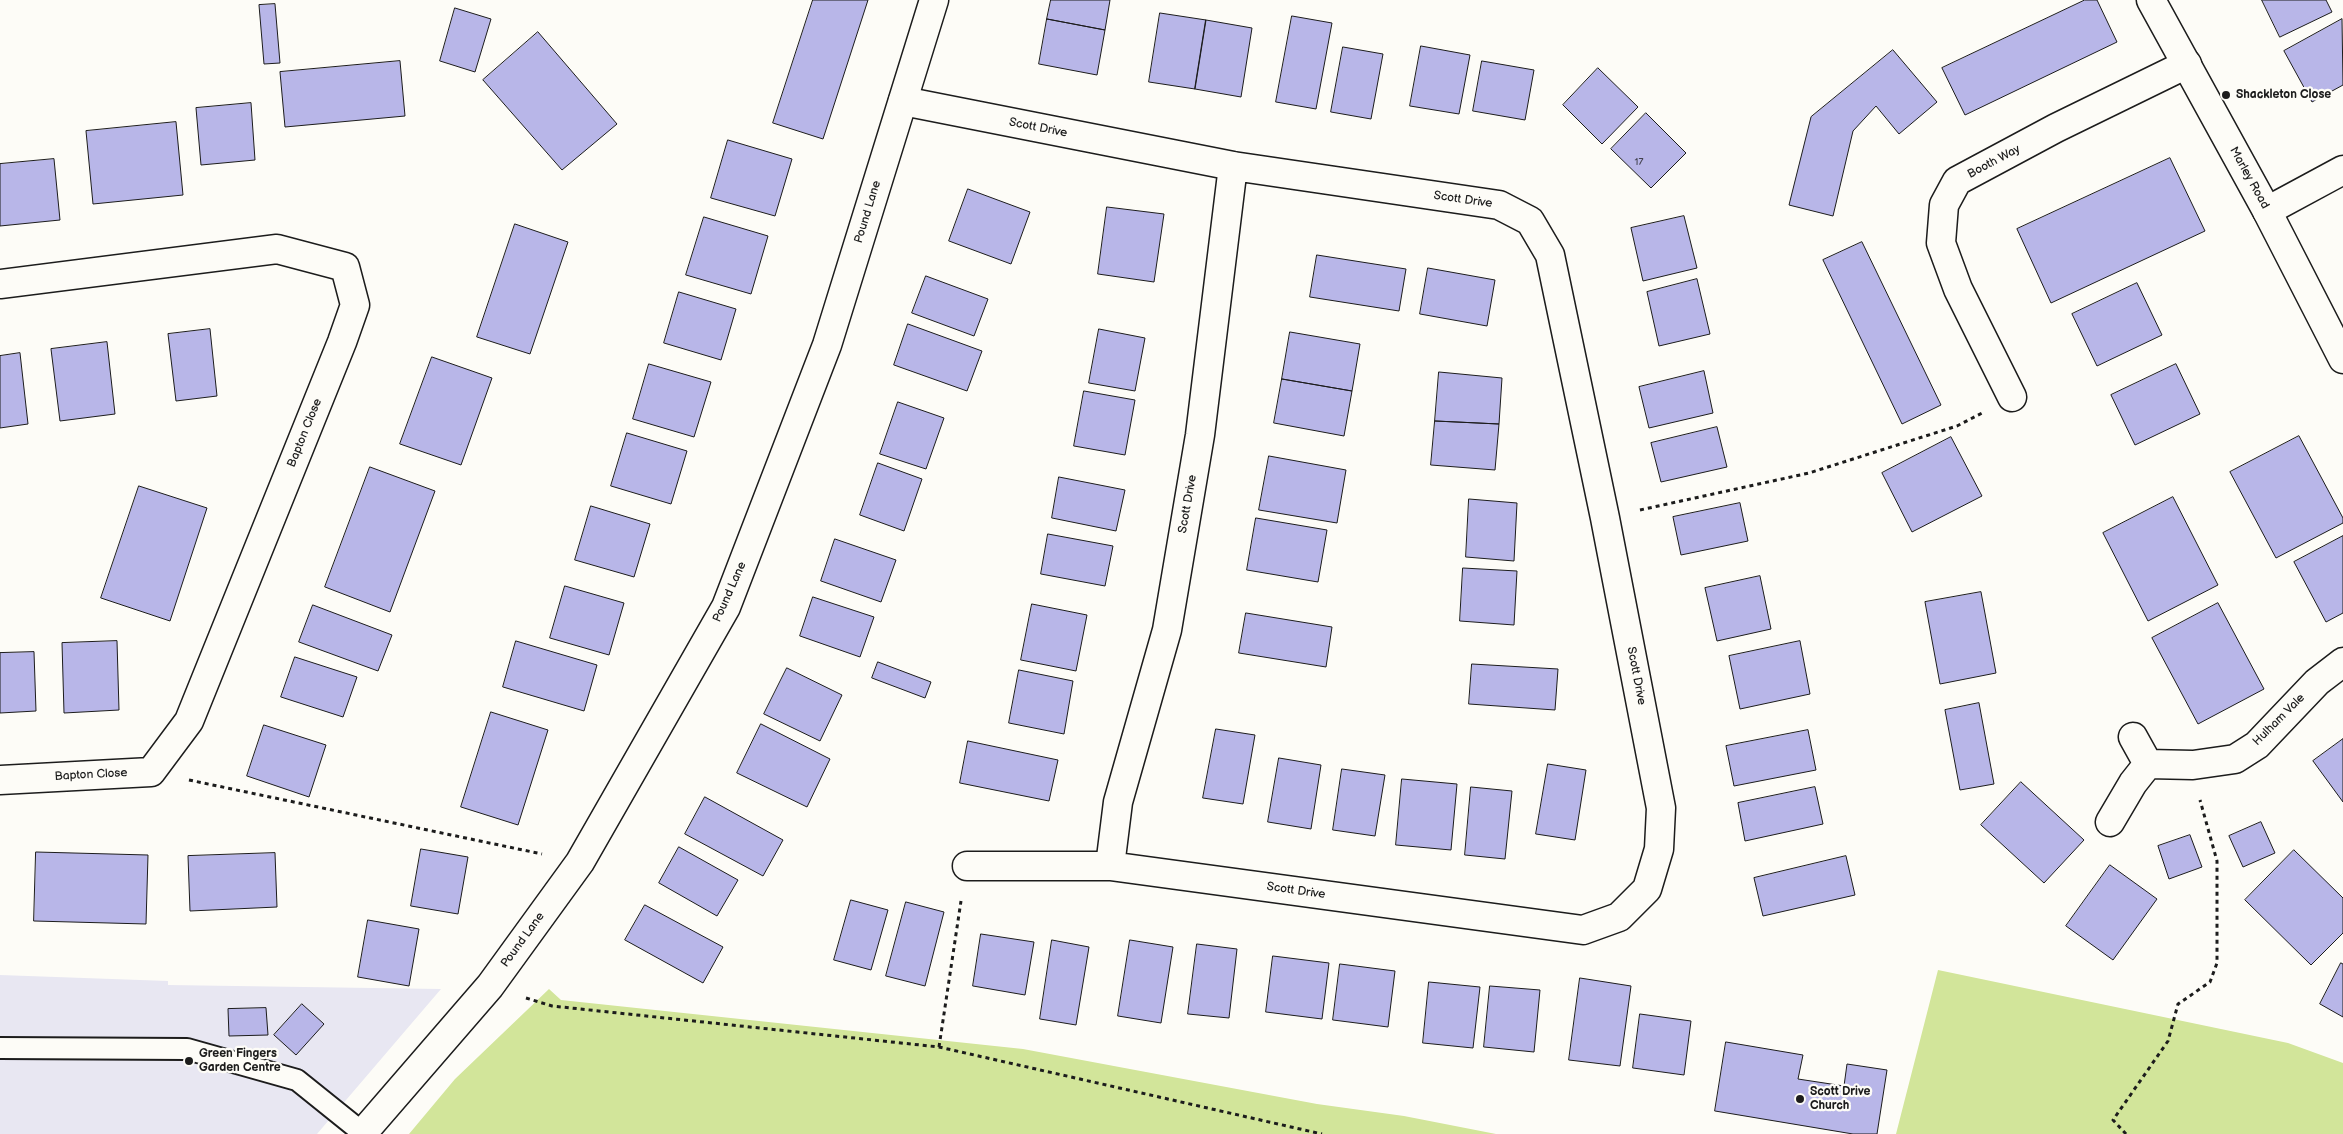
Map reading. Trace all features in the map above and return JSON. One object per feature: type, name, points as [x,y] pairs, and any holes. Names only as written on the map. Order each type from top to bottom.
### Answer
[{"type":"street","name":"Pound Lane","points":[[363,1134],[490,986],[580,862],[726,607],[827,345],[934,0]]},
{"type":"street","name":"Marley Road","points":[[2151,0],[2267,210],[2341,351]]},
{"type":"street","name":"Booth Way","points":[[2012,396],[1958,289],[1941,243],[1944,205],[1957,181],[2056,128],[2187,64]]},
{"type":"street","name":"Scott Drive","points":[[903,102],[1233,166],[1499,205],[1530,221],[1550,255],[1605,518],[1661,808],[1660,849],[1647,889],[1619,917],[1582,930],[1110,866],[967,866]]},
{"type":"street","name":"Scott Drive","points":[[1110,866],[1118,802],[1167,630],[1200,435],[1233,166]]},
{"type":"street","points":[[2267,210],[2343,170]]},
{"type":"street","name":"Bapton Close","points":[[0,284],[277,248],[345,268],[355,305],[342,342],[188,721],[151,772],[0,780]]},
{"type":"street","name":"Hulham Vale","points":[[2148,764],[2193,765],[2235,759],[2257,745],[2317,682],[2343,662]]},
{"type":"street","points":[[2110,822],[2133,783],[2148,764],[2133,737]]},
{"type":"lane","points":[[0,1048],[187,1049],[297,1080],[363,1134]]},
{"type":"path","points":[[1605,518],[1809,473],[1957,426],[2012,396]]},
{"type":"path","points":[[2126,1134],[2113,1120],[2168,1041],[2178,1004],[2210,982],[2217,963],[2217,861],[2203,812],[2193,765]]},
{"type":"path","points":[[151,772],[580,862]]},
{"type":"path","points":[[939,1047],[967,866]]},
{"type":"path","points":[[490,986],[552,1006],[939,1047],[1322,1134]]},
{"type":"shaded area","name":"Green Fingers Garden Centre","points":[[0,975],[168,981],[168,985],[441,989],[317,1134],[0,1134]]},
{"type":"green space","points":[[1938,970],[2288,1043],[2343,1063],[2343,1134],[1896,1134]]},
{"type":"green space","points":[[549,989],[561,1000],[1023,1049],[1317,1104],[1404,1116],[1496,1134],[409,1134],[455,1079]]},
{"type":"building","points":[[813,0],[868,0],[823,139],[773,123]]},
{"type":"building","points":[[1051,0],[1110,0],[1105,30],[1047,19]]},
{"type":"building","points":[[2085,0],[2097,0],[2117,42],[1965,115],[1942,68]]},
{"type":"building","points":[[2262,0],[2326,0],[2332,12],[2280,37]]},
{"type":"building","points":[[275,4],[280,63],[264,64],[259,5]]},
{"type":"building","points":[[455,8],[491,19],[475,72],[440,61]]},
{"type":"building","points":[[1160,13],[1206,20],[1195,89],[1149,82]]},
{"type":"building","points":[[1292,16],[1332,23],[1316,109],[1276,102]]},
{"type":"building","points":[[1047,19],[1105,30],[1097,75],[1039,64]]},
{"type":"building","points":[[2342,19],[2343,85],[2312,102],[2284,51]]},
{"type":"building","points":[[1206,20],[1252,28],[1241,97],[1195,89]]},
{"type":"building","points":[[538,32],[617,124],[562,170],[483,80]]},
{"type":"building","points":[[1421,46],[1470,55],[1459,114],[1410,106]]},
{"type":"building","points":[[1343,47],[1383,54],[1371,119],[1331,112]]},
{"type":"building","points":[[1893,50],[1937,102],[1899,134],[1876,106],[1853,131],[1833,216],[1789,205],[1811,117]]},
{"type":"building","points":[[400,61],[405,116],[285,127],[280,72]]},
{"type":"building","points":[[1482,61],[1534,70],[1525,120],[1473,111]]},
{"type":"building","points":[[1598,68],[1638,107],[1602,144],[1563,105]]},
{"type":"building","points":[[251,103],[255,160],[201,165],[196,108]]},
{"type":"building","points":[[1646,113],[1686,153],[1651,188],[1611,149]]},
{"type":"building","points":[[176,122],[183,195],[93,204],[86,131]]},
{"type":"building","points":[[728,140],[792,159],[775,216],[711,198]]},
{"type":"building","points":[[2170,158],[2205,231],[2051,303],[2017,229]]},
{"type":"building","points":[[54,159],[60,220],[0,226],[0,164]]},
{"type":"building","points":[[968,189],[1030,212],[1011,264],[949,241]]},
{"type":"building","points":[[1107,207],[1164,214],[1154,282],[1098,274]]},
{"type":"building","points":[[1684,216],[1697,268],[1643,281],[1631,228]]},
{"type":"building","points":[[704,217],[768,236],[751,294],[686,275]]},
{"type":"building","points":[[515,224],[568,242],[530,354],[477,337]]},
{"type":"building","points":[[1862,242],[1941,405],[1902,424],[1823,260]]},
{"type":"building","points":[[1317,255],[1406,269],[1399,311],[1310,297]]},
{"type":"building","points":[[1428,268],[1495,280],[1487,326],[1420,314]]},
{"type":"building","points":[[926,276],[988,299],[974,336],[912,313]]},
{"type":"building","points":[[1697,279],[1710,334],[1659,346],[1647,292]]},
{"type":"building","points":[[2137,283],[2162,335],[2097,366],[2072,314]]},
{"type":"building","points":[[679,292],[736,309],[721,360],[664,343]]},
{"type":"building","points":[[908,324],[982,351],[967,391],[894,365]]},
{"type":"building","points":[[210,329],[217,396],[176,401],[168,334]]},
{"type":"building","points":[[1099,329],[1145,338],[1135,391],[1089,383]]},
{"type":"building","points":[[1290,332],[1360,344],[1352,391],[1282,379]]},
{"type":"building","points":[[107,342],[115,414],[60,421],[51,349]]},
{"type":"building","points":[[20,353],[28,424],[0,428],[0,356]]},
{"type":"building","points":[[432,357],[492,378],[461,465],[400,444]]},
{"type":"building","points":[[649,364],[711,382],[694,437],[633,419]]},
{"type":"building","points":[[2176,364],[2200,414],[2135,445],[2111,395]]},
{"type":"building","points":[[1704,371],[1713,413],[1649,428],[1639,387]]},
{"type":"building","points":[[1439,372],[1502,378],[1499,424],[1435,421]]},
{"type":"building","points":[[1282,379],[1352,391],[1344,436],[1274,423]]},
{"type":"building","points":[[1084,391],[1135,400],[1125,455],[1074,446]]},
{"type":"building","points":[[898,402],[944,418],[926,469],[880,454]]},
{"type":"building","points":[[1435,421],[1499,424],[1495,470],[1431,465]]},
{"type":"building","points":[[1717,427],[1727,467],[1661,482],[1651,443]]},
{"type":"building","points":[[627,433],[687,451],[671,504],[611,486]]},
{"type":"building","points":[[2299,436],[2343,518],[2343,523],[2276,558],[2230,472]]},
{"type":"building","points":[[1951,437],[1982,496],[1912,532],[1882,473]]},
{"type":"building","points":[[1269,456],[1346,470],[1337,523],[1259,510]]},
{"type":"building","points":[[878,463],[922,479],[904,531],[860,515]]},
{"type":"building","points":[[370,467],[435,491],[390,612],[325,587]]},
{"type":"building","points":[[1059,477],[1125,490],[1116,531],[1052,518]]},
{"type":"building","points":[[139,486],[207,508],[170,621],[101,598]]},
{"type":"building","points":[[2173,497],[2218,585],[2148,621],[2103,533]]},
{"type":"building","points":[[1469,499],[1517,503],[1514,561],[1466,557]]},
{"type":"building","points":[[1740,503],[1748,541],[1681,555],[1673,517]]},
{"type":"building","points":[[591,506],[650,524],[634,577],[575,560]]},
{"type":"building","points":[[1256,518],[1327,530],[1318,582],[1247,570]]},
{"type":"building","points":[[1048,534],[1113,546],[1105,586],[1041,574]]},
{"type":"building","points":[[2343,536],[2343,613],[2326,622],[2294,562]]},
{"type":"building","points":[[835,539],[896,560],[881,602],[821,581]]},
{"type":"building","points":[[1463,568],[1517,571],[1514,625],[1460,621]]},
{"type":"building","points":[[1760,576],[1771,629],[1717,641],[1705,588]]},
{"type":"building","points":[[565,586],[624,603],[609,655],[550,638]]},
{"type":"building","points":[[1981,592],[1996,673],[1940,684],[1925,602]]},
{"type":"building","points":[[813,597],[874,617],[860,657],[800,636]]},
{"type":"building","points":[[2218,603],[2264,689],[2198,724],[2152,638]]},
{"type":"building","points":[[1032,604],[1087,615],[1076,671],[1021,660]]},
{"type":"building","points":[[313,605],[392,635],[378,671],[299,642]]},
{"type":"building","points":[[1246,613],[1332,627],[1326,667],[1239,653]]},
{"type":"building","points":[[117,641],[119,710],[64,713],[62,643]]},
{"type":"building","points":[[516,641],[597,665],[584,711],[503,687]]},
{"type":"building","points":[[1800,641],[1810,694],[1740,709],[1729,656]]},
{"type":"building","points":[[34,652],[36,711],[0,713],[0,653]]},
{"type":"building","points":[[295,657],[357,677],[343,717],[281,697]]},
{"type":"building","points":[[878,662],[931,682],[925,698],[872,678]]},
{"type":"building","points":[[1472,664],[1558,669],[1555,710],[1469,704]]},
{"type":"building","points":[[787,668],[842,695],[820,741],[764,714]]},
{"type":"building","points":[[1019,670],[1073,681],[1064,734],[1009,723]]},
{"type":"building","points":[[1979,703],[1994,784],[1960,790],[1945,710]]},
{"type":"building","points":[[491,712],[548,730],[518,825],[461,807]]},
{"type":"building","points":[[761,724],[830,759],[807,807],[737,773]]},
{"type":"building","points":[[264,725],[326,745],[309,797],[247,776]]},
{"type":"building","points":[[1216,729],[1255,735],[1243,804],[1203,798]]},
{"type":"building","points":[[1808,730],[1816,770],[1734,786],[1726,746]]},
{"type":"building","points":[[2343,739],[2343,802],[2313,761]]},
{"type":"building","points":[[968,741],[1058,760],[1049,801],[960,783]]},
{"type":"building","points":[[1279,758],[1321,765],[1311,829],[1268,822]]},
{"type":"building","points":[[1548,764],[1586,770],[1575,840],[1536,834]]},
{"type":"building","points":[[1342,769],[1385,775],[1375,836],[1333,830]]},
{"type":"building","points":[[1402,779],[1457,784],[1451,850],[1396,845]]},
{"type":"building","points":[[2021,782],[2084,840],[2044,883],[1981,825]]},
{"type":"building","points":[[1471,787],[1512,791],[1505,859],[1465,855]]},
{"type":"building","points":[[1815,787],[1823,824],[1745,841],[1738,803]]},
{"type":"building","points":[[705,797],[783,840],[763,876],[685,834]]},
{"type":"building","points":[[2261,822],[2275,853],[2243,867],[2229,836]]},
{"type":"building","points":[[2190,835],[2202,867],[2169,879],[2158,846]]},
{"type":"building","points":[[679,847],[738,880],[717,916],[659,883]]},
{"type":"building","points":[[421,849],[468,857],[458,914],[411,906]]},
{"type":"building","points":[[2294,850],[2343,898],[2343,933],[2311,965],[2245,900]]},
{"type":"building","points":[[36,852],[148,855],[146,924],[34,921]]},
{"type":"building","points":[[275,853],[277,907],[190,911],[188,856]]},
{"type":"building","points":[[1846,856],[1855,895],[1763,916],[1754,878]]},
{"type":"building","points":[[2110,865],[2157,899],[2113,960],[2066,926]]},
{"type":"building","points":[[851,900],[888,910],[871,970],[834,960]]},
{"type":"building","points":[[906,902],[944,912],[925,986],[886,976]]},
{"type":"building","points":[[645,905],[723,947],[703,983],[625,940]]},
{"type":"building","points":[[368,920],[419,929],[409,986],[358,977]]},
{"type":"building","points":[[981,934],[1034,942],[1025,995],[973,986]]},
{"type":"building","points":[[1052,940],[1089,947],[1076,1025],[1040,1019]]},
{"type":"building","points":[[1130,940],[1173,947],[1161,1023],[1118,1016]]},
{"type":"building","points":[[1197,944],[1237,949],[1229,1018],[1188,1014]]},
{"type":"building","points":[[1273,956],[1329,963],[1322,1019],[1266,1012]]},
{"type":"building","points":[[2341,963],[2343,964],[2343,1017],[2320,1004]]},
{"type":"building","points":[[1340,964],[1395,971],[1388,1027],[1333,1020]]},
{"type":"building","points":[[1580,978],[1631,986],[1620,1066],[1569,1060]]},
{"type":"building","points":[[1429,982],[1480,987],[1473,1048],[1423,1043]]},
{"type":"building","points":[[1490,986],[1540,990],[1534,1052],[1484,1047]]},
{"type":"building","points":[[302,1004],[324,1024],[296,1055],[274,1035]]},
{"type":"building","points":[[266,1008],[268,1035],[229,1036],[228,1009]]},
{"type":"building","points":[[1640,1014],[1691,1021],[1684,1075],[1633,1068]]},
{"type":"building","name":"Scott Drive Church","points":[[1726,1042],[1803,1055],[1798,1079],[1844,1086],[1847,1064],[1887,1070],[1877,1134],[1853,1134],[1715,1111]]},
{"type":"place","name":"Shackleton Close","points":[[2226,95]]},
{"type":"place","name":"Green Fingers Garden Centre","points":[[189,1061]]},
{"type":"place","name":"Scott Drive Church","points":[[1800,1099]]}]
